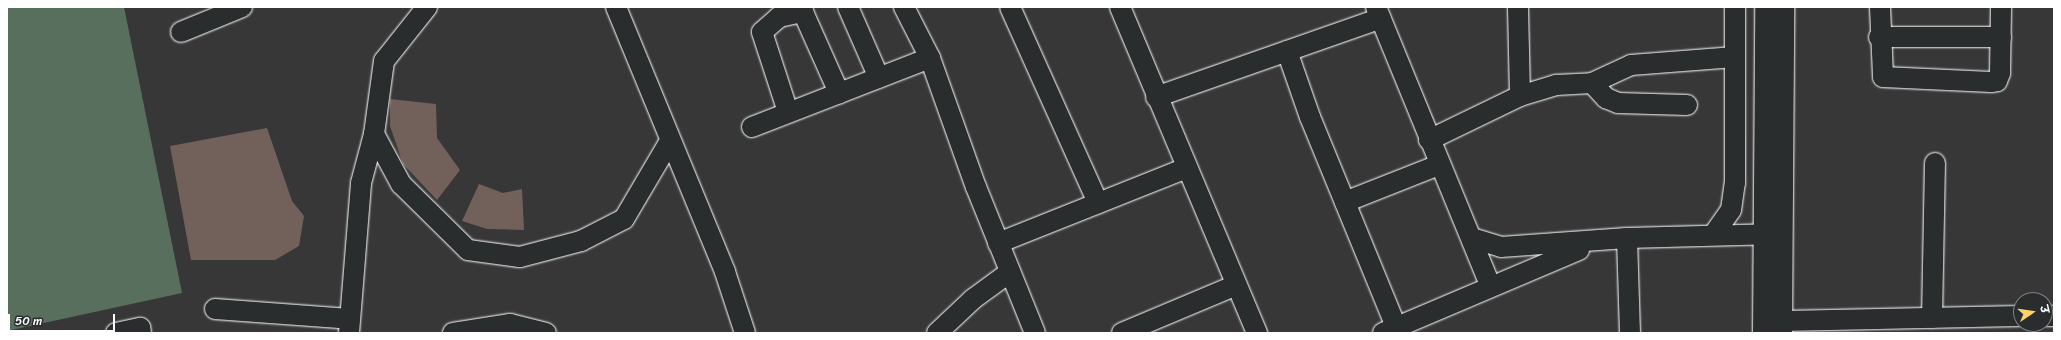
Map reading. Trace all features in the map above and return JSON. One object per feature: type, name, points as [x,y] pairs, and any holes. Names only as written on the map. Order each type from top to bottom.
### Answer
[{"type":"street","points":[[181,32],[242,7]]},
{"type":"street","points":[[216,309],[350,326],[361,183],[374,134],[384,61],[427,7]]},
{"type":"street","points":[[616,7],[725,272],[745,333]]},
{"type":"street","points":[[848,7],[879,78]]},
{"type":"street","points":[[1010,7],[1098,203]]},
{"type":"street","points":[[1120,7],[1156,97],[1257,333]]},
{"type":"street","points":[[1518,7],[1520,96]]},
{"type":"street","points":[[1714,234],[1731,210],[1735,184],[1735,7]]},
{"type":"street","points":[[1765,7],[1773,234],[1782,327],[1932,318],[2013,316]]},
{"type":"street","points":[[1763,333],[1773,234],[1784,7]]},
{"type":"street","points":[[1880,7],[1882,76],[1991,82],[1997,81],[2000,73],[2001,7]]},
{"type":"street","points":[[912,10],[998,243],[1035,333]]},
{"type":"street","points":[[788,112],[762,32],[779,17],[803,12],[839,93]]},
{"type":"street","points":[[1156,97],[1287,51],[1379,12],[1429,140],[1472,238],[1490,285]]},
{"type":"street","points":[[1880,37],[2001,37]]},
{"type":"street","points":[[1287,51],[1345,202],[1390,330],[1490,285],[1605,240]]},
{"type":"street","points":[[1429,140],[1520,96],[1542,88],[1592,83],[1614,71],[1648,62],[1735,57]]},
{"type":"street","points":[[752,126],[930,58]]},
{"type":"street","points":[[1592,83],[1606,98],[1618,103],[1687,106]]},
{"type":"street","points":[[374,134],[401,184],[468,250],[520,257],[581,241],[624,219],[670,141]]},
{"type":"street","points":[[1932,318],[1935,163]]},
{"type":"street","points":[[1345,202],[1440,165]]},
{"type":"street","points":[[998,243],[1186,168]]},
{"type":"street","points":[[1472,238],[1501,248],[1628,238],[1714,234],[1773,234]]},
{"type":"street","points":[[1628,238],[1630,333]]},
{"type":"street","points":[[1501,248],[1513,276]]},
{"type":"street","points":[[937,333],[973,299],[1010,272]]},
{"type":"street","points":[[1133,331],[1236,285]]},
{"type":"street","points":[[453,333],[510,324],[546,333]]},
{"type":"street","points":[[116,333],[140,328],[141,333]]},
{"type":"green space","points":[[7,7],[124,7],[182,293],[7,331]]},
{"type":"building","points":[[390,99],[436,104],[437,138],[460,170],[437,200],[403,164],[390,126]]},
{"type":"building","points":[[267,128],[292,201],[304,216],[299,246],[275,260],[191,260],[170,146]]},
{"type":"building","points":[[479,184],[503,193],[522,189],[524,230],[487,229],[462,221]]}]
